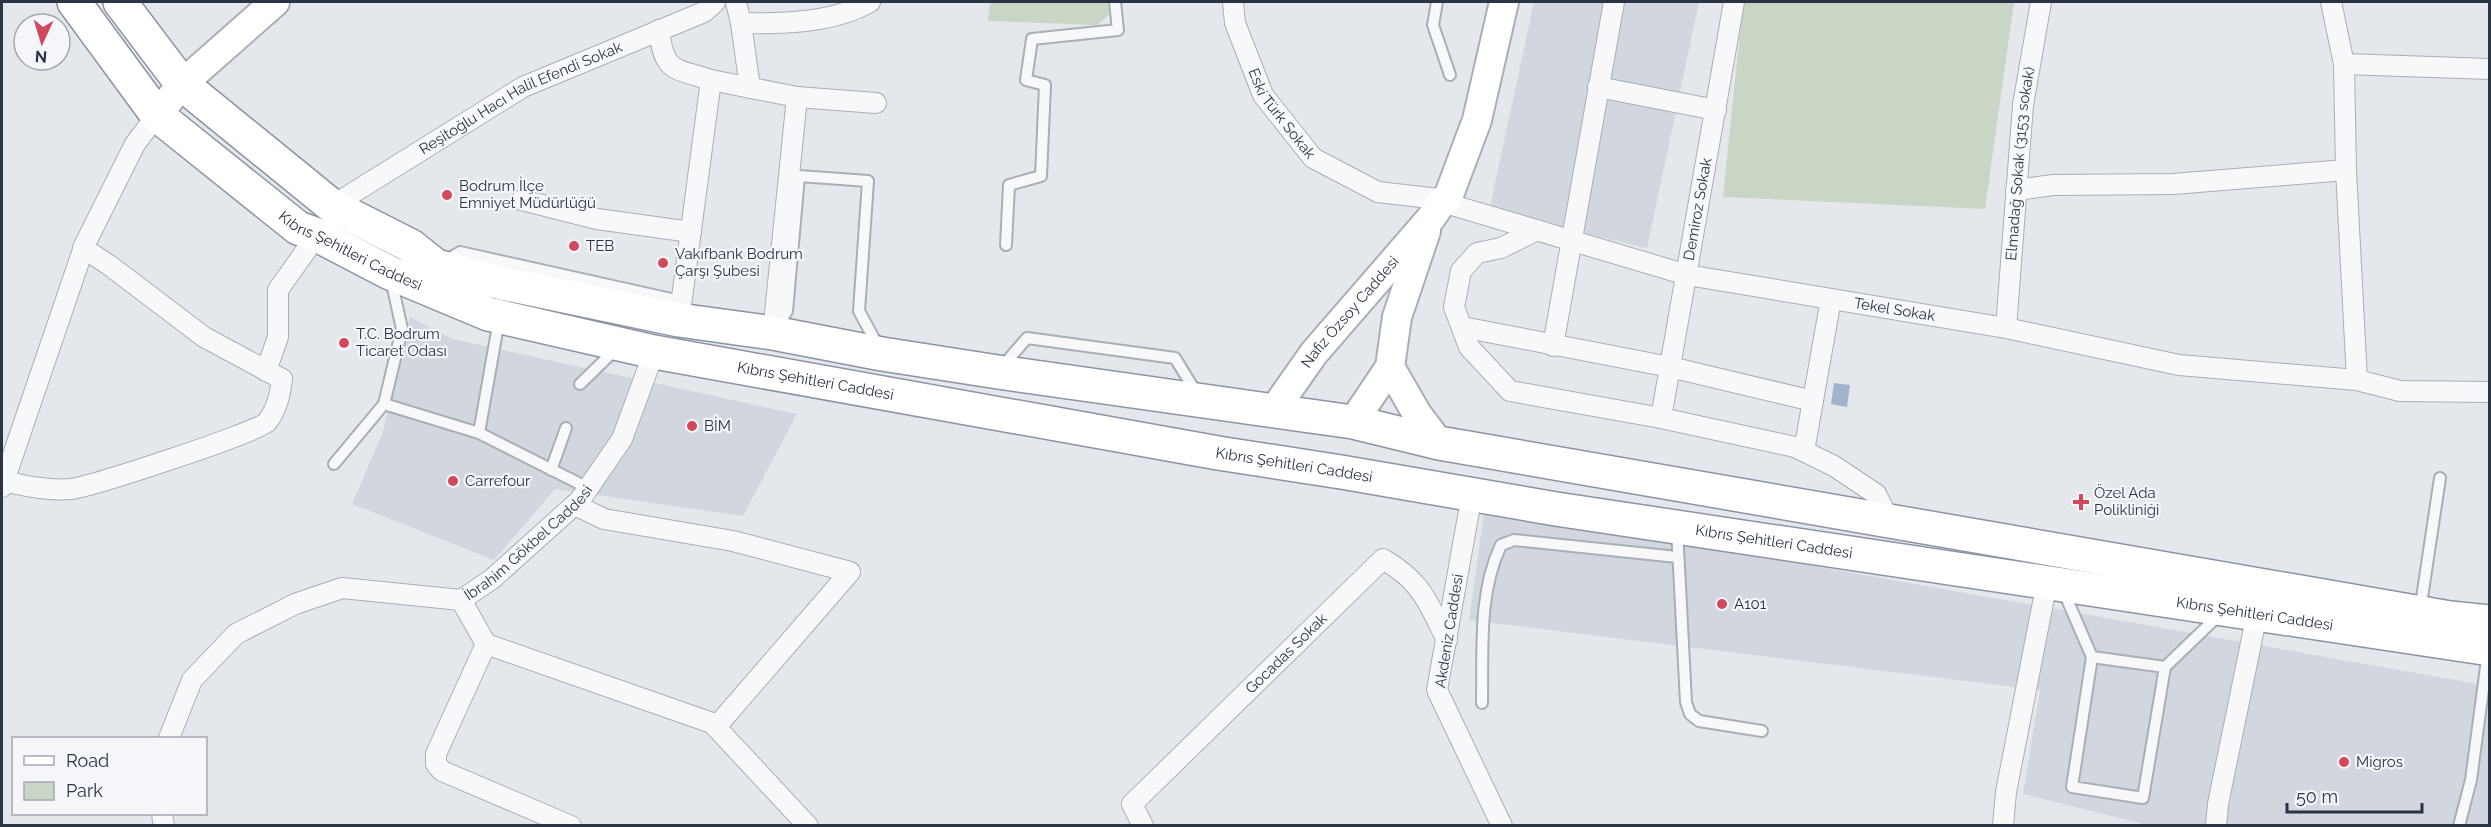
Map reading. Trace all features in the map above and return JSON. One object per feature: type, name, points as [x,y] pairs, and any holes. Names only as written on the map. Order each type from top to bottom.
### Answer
[{"type":"highway","name":"Kıbrıs Şehitleri Caddesi","points":[[74,2],[157,115],[297,228],[317,235],[390,273],[488,314],[654,352],[1264,460],[1472,494],[1677,542],[2054,583],[2489,649]]},
{"type":"highway","name":"Kıbrıs Şehitleri Caddesi","points":[[120,2],[182,84],[332,206],[411,246],[436,266],[502,283],[680,310],[773,333],[882,354],[1353,422],[1439,443],[2420,613],[2490,622]]},
{"type":"highway","points":[[1264,460],[1274,410]]},
{"type":"highway","points":[[1341,472],[1353,422]]},
{"type":"main road","points":[[157,115],[182,84],[275,2]]},
{"type":"main road","name":"Nafiz Özsoy Caddesi","points":[[1353,422],[1390,367],[1397,317],[1477,120],[1504,2]]},
{"type":"main road","name":"Nafiz Özsoy Caddesi","points":[[1274,410],[1314,353],[1440,207]]},
{"type":"main road","points":[[1390,367],[1417,414],[1439,443]]},
{"type":"street","name":"Reşitoğlu Hacı Halil Efendi Sokak","points":[[332,206],[523,87],[704,12],[715,2]]},
{"type":"street","points":[[736,2],[750,88]]},
{"type":"street","points":[[741,23],[773,24],[842,14],[870,2]]},
{"type":"street","name":"Eski Türk Sokak","points":[[1233,2],[1235,23],[1263,95],[1313,158],[1378,192],[1440,207]]},
{"type":"street","points":[[1553,345],[1614,2]]},
{"type":"street","name":"Demiroz Sokak","points":[[1661,418],[1734,2]]},
{"type":"street","name":"Elmadağ Sokak (3153 sokak)","points":[[2006,328],[2023,105],[2041,2]]},
{"type":"street","points":[[2331,2],[2344,64],[2346,170],[2357,380]]},
{"type":"street","points":[[659,30],[662,53],[671,67],[711,80],[797,97],[876,103]]},
{"type":"street","points":[[2344,64],[2490,69]]},
{"type":"street","points":[[680,310],[711,80]]},
{"type":"street","points":[[1598,87],[1716,110]]},
{"type":"street","points":[[773,333],[797,97]]},
{"type":"street","points":[[83,248],[204,337],[282,379],[279,401],[266,423],[181,456],[73,489],[39,489],[2,484],[83,248],[135,144],[157,115]]},
{"type":"street","points":[[2016,190],[2053,185],[2173,184],[2346,170]]},
{"type":"street","points":[[522,200],[597,219],[691,232]]},
{"type":"street","name":"Tekel Sokak","points":[[1440,207],[1537,230],[1687,275],[2006,328],[2179,365],[2357,380],[2400,391],[2490,392]]},
{"type":"street","points":[[1537,230],[1501,248],[1477,253],[1461,271],[1454,307],[1469,347],[1510,391],[1661,418],[1796,447],[1834,466],[1876,494],[1890,522]]},
{"type":"street","points":[[266,371],[278,337],[278,290],[317,235]]},
{"type":"street","points":[[1804,451],[1831,298]]},
{"type":"street","points":[[1462,327],[1670,367],[1813,401]]},
{"type":"street","name":"İbrahim Gökbel Caddesi","points":[[168,737],[192,680],[236,634],[295,603],[342,588],[461,600],[492,579],[574,505],[588,488],[622,439],[654,352]]},
{"type":"street","name":"Akdeniz Caddesi","points":[[1472,494],[1437,690],[1502,825]]},
{"type":"street","points":[[574,505],[604,519],[734,541],[850,572],[716,727]]},
{"type":"street","name":"Gocadas Sokak","points":[[1143,825],[1132,804],[1383,559],[1404,572],[1424,595],[1447,640]]},
{"type":"street","points":[[2003,825],[2006,792],[2054,583]]},
{"type":"street","points":[[461,600],[486,644],[712,723],[808,825]]},
{"type":"street","points":[[2216,825],[2218,804],[2257,614]]},
{"type":"street","points":[[486,644],[436,754],[436,764],[442,771],[571,825]]},
{"type":"lane","points":[[1005,245],[1009,184],[1041,176],[1045,85],[1026,80],[1032,39],[1118,30],[1115,2]]},
{"type":"lane","points":[[1437,2],[1433,25],[1450,75]]},
{"type":"lane","points":[[773,333],[787,311],[799,176],[868,181],[860,310],[882,354]]},
{"type":"lane","points":[[334,464],[384,404],[402,329],[390,273]]},
{"type":"lane","points":[[479,433],[500,317]]},
{"type":"lane","points":[[580,384],[621,344]]},
{"type":"lane","points":[[384,404],[479,433],[588,488]]},
{"type":"lane","points":[[551,470],[566,428]]},
{"type":"lane","points":[[2420,613],[2440,478]]},
{"type":"lane","points":[[1482,703],[1487,593],[1501,545],[1514,540],[1677,542],[1686,702],[1690,714],[1700,721],[1762,731]]},
{"type":"lane","points":[[2054,583],[2092,657],[2072,787],[2143,798],[2165,667],[2225,609]]},
{"type":"lane","points":[[2459,825],[2472,780],[2489,649]]},
{"type":"lane","points":[[2092,657],[2165,667]]},
{"type":"shaded area","points":[[1534,2],[1699,2],[1647,248],[1489,211]]},
{"type":"shaded area","points":[[410,317],[452,339],[797,414],[743,516],[555,489],[494,560],[352,504],[383,432]]},
{"type":"shaded area","points":[[1484,513],[1663,540],[2489,686],[2489,825],[2147,825],[2023,794],[2040,690],[1469,620]]},
{"type":"green space","points":[[990,2],[1108,2],[1109,15],[1097,25],[988,21]]},
{"type":"green space","points":[[1743,2],[2014,2],[1985,209],[1723,197]]},
{"type":"water","points":[[1834,383],[1850,385],[1847,407],[1831,404]]},
{"type":"place","name":"Bodrum İlçe Emniyet Müdürlüğü","points":[[447,195]]},
{"type":"place","name":"TEB","points":[[574,246]]},
{"type":"place","name":"Vakıfbank Bodrum Çarşı Şubesi","points":[[663,263]]},
{"type":"place","name":"T.C. Bodrum Ticaret Odası","points":[[344,343]]},
{"type":"place","name":"BİM","points":[[692,426]]},
{"type":"place","name":"Carrefour","points":[[453,481]]},
{"type":"place","name":"Özel Ada Polikliniği","points":[[2081,502]]},
{"type":"place","name":"A101","points":[[1722,604]]},
{"type":"place","name":"Migros","points":[[2344,762]]}]
